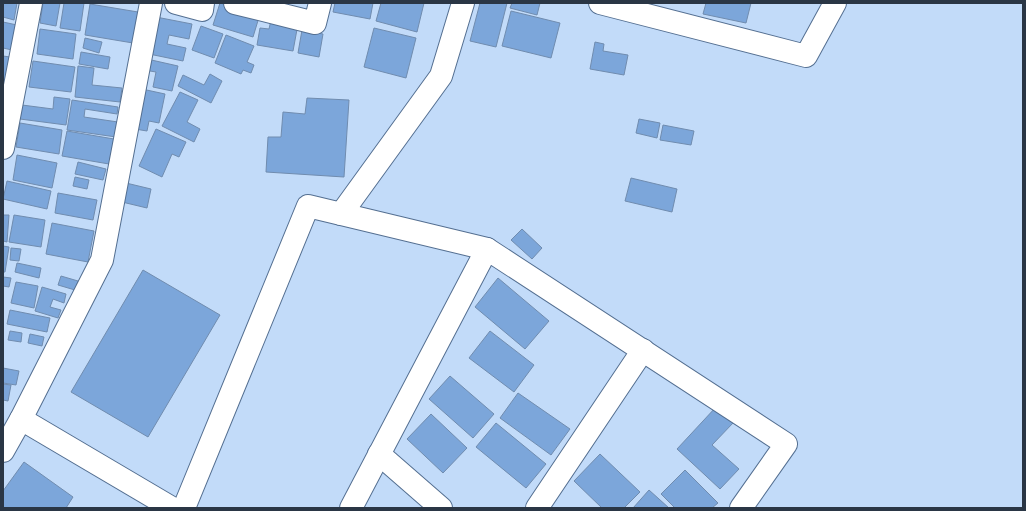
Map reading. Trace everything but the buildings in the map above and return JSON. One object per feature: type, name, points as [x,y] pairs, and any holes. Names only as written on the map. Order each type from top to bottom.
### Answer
[{"type":"street","points":[[3,148],[31,3]]},
{"type":"street","points":[[3,451],[21,419],[102,260],[151,3]]},
{"type":"street","points":[[176,3],[202,10],[203,3]]},
{"type":"street","points":[[235,3],[315,23],[320,3]]},
{"type":"street","points":[[341,214],[441,76],[463,3]]},
{"type":"street","points":[[600,3],[806,56],[835,3]]},
{"type":"street","points":[[184,508],[308,206],[486,249],[786,444],[741,508]]},
{"type":"street","points":[[351,508],[486,249]]},
{"type":"street","points":[[537,508],[643,350]]},
{"type":"street","points":[[21,419],[172,508]]},
{"type":"street","points":[[379,454],[441,508]]}]
